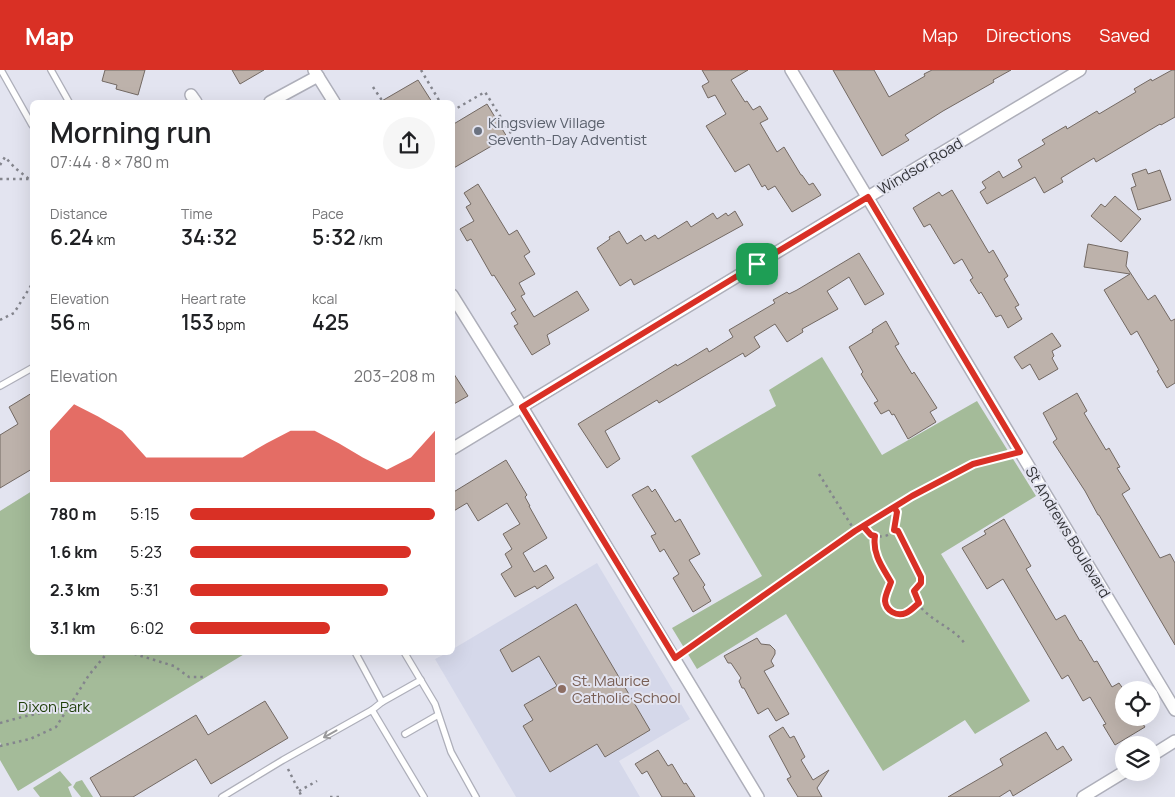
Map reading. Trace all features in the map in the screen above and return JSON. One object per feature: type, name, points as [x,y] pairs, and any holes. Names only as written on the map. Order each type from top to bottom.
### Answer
[{"type":"street","name":"St Andrews Boulevard","points":[[791,70],[1175,710]]},
{"type":"street","name":"Windsor Road","points":[[455,447],[1080,70]]},
{"type":"street","points":[[273,100],[316,73],[333,100]]},
{"type":"street","points":[[455,300],[758,797]]},
{"type":"street","points":[[1160,750],[1175,741]]},
{"type":"street","points":[[1083,797],[1115,777]]},
{"type":"lane","points":[[1,70],[30,121]]},
{"type":"lane","points":[[51,70],[68,100]]},
{"type":"lane","points":[[0,386],[30,369]]},
{"type":"lane","points":[[357,655],[382,702]]},
{"type":"lane","points":[[406,655],[435,704],[451,752],[476,797]]},
{"type":"lane","points":[[222,797],[421,680]]},
{"type":"lane","points":[[372,710],[424,797]]},
{"type":"lane","points":[[405,734],[438,715]]},
{"type":"path","points":[[421,70],[439,100]]},
{"type":"path","points":[[373,87],[381,100]]},
{"type":"path","points":[[455,109],[485,92],[517,143]]},
{"type":"path","points":[[0,166],[5,157],[30,179]]},
{"type":"path","points":[[0,178],[30,179]]},
{"type":"path","points":[[0,320],[14,313],[30,287]]},
{"type":"path","points":[[675,658],[855,531],[894,507],[973,464],[1020,452]]},
{"type":"path","points":[[820,474],[855,531]]},
{"type":"path","points":[[863,526],[871,535],[888,535],[894,530],[897,512],[894,507]]},
{"type":"path","points":[[894,530],[898,531],[921,577],[921,583],[914,591],[919,603],[926,612],[954,632],[965,644]]},
{"type":"path","points":[[875,536],[876,554],[891,582],[886,595],[887,608],[892,612],[905,614],[919,603]]},
{"type":"path","points":[[0,746],[30,739],[56,727],[89,675],[106,655]]},
{"type":"path","points":[[138,655],[174,666],[188,677],[204,677]]},
{"type":"path","points":[[0,724],[68,707]]},
{"type":"path","points":[[283,760],[302,797]]},
{"type":"path","points":[[299,791],[317,781]]},
{"type":"path","points":[[330,797],[339,797]]},
{"type":"shaded area","name":"St. Maurice Catholic School","points":[[597,563],[690,719],[619,761],[640,797],[516,797],[435,659],[443,655],[455,655],[455,648]]},
{"type":"green space","points":[[822,357],[882,455],[977,401],[1036,496],[941,554],[1030,701],[975,734],[965,720],[883,771],[786,614],[697,669],[672,628],[762,576],[691,456],[776,406],[769,390]]},
{"type":"green space","name":"Dixon Park","points":[[30,492],[30,655],[243,655],[18,791],[0,760],[0,511]]},
{"type":"green space","points":[[60,771],[72,785],[68,787],[72,797],[40,797],[33,788]]},
{"type":"green space","points":[[82,780],[93,797],[81,797],[73,787],[76,782]]},
{"type":"building","points":[[105,70],[145,70],[138,95],[116,89],[117,85],[102,81]]},
{"type":"building","points":[[232,70],[264,70],[240,84]]},
{"type":"building","points":[[702,70],[748,70],[731,80],[745,102],[747,101],[753,110],[760,106],[768,119],[760,123],[777,152],[784,147],[801,175],[809,185],[813,183],[821,195],[792,212],[775,186],[768,190],[765,185],[762,187],[749,164],[735,172],[706,126],[726,114],[715,95],[708,98],[702,86],[709,82]]},
{"type":"building","points":[[833,70],[874,70],[889,97],[932,70],[1011,70],[905,135],[909,140],[882,156]]},
{"type":"building","points":[[1175,70],[1175,117],[1096,162],[1094,158],[1061,178],[1063,182],[1044,193],[1035,177],[987,204],[980,192],[986,188],[982,182],[999,171],[1003,178],[1022,167],[1018,160],[1045,144],[1042,140],[1066,126],[1067,129],[1097,111],[1099,114],[1136,92],[1134,89]]},
{"type":"building","points":[[418,80],[431,100],[383,100]]},
{"type":"building","name":"Kingsview Village Seventh-Day Adventist","points":[[487,104],[507,137],[455,167],[455,123]]},
{"type":"building","points":[[1146,169],[1148,174],[1160,170],[1171,200],[1138,210],[1131,188],[1136,186],[1132,174]]},
{"type":"building","points":[[478,184],[509,235],[517,230],[530,252],[524,256],[535,274],[519,283],[525,294],[521,296],[534,317],[577,291],[589,310],[547,335],[550,344],[532,355],[514,326],[518,324],[511,313],[516,310],[494,275],[492,276],[471,239],[467,241],[460,229],[474,221],[466,207],[471,204],[464,193]]},
{"type":"building","points":[[952,190],[989,253],[993,250],[1008,276],[1004,279],[1019,305],[1015,307],[1022,319],[1008,328],[1001,315],[996,317],[981,292],[979,294],[970,280],[973,278],[962,259],[954,264],[930,224],[924,227],[913,208],[939,192],[942,196]]},
{"type":"building","points":[[1115,196],[1141,219],[1121,242],[1091,216],[1101,204],[1105,207]]},
{"type":"building","points":[[735,211],[743,225],[634,285],[631,279],[620,286],[597,248],[619,231],[627,244],[641,235],[645,241],[655,235],[658,239],[687,221],[691,227],[713,213],[717,219],[726,213],[728,216]]},
{"type":"building","points":[[1088,244],[1128,252],[1126,266],[1148,300],[1155,295],[1171,321],[1175,319],[1175,383],[1167,388],[1137,331],[1131,335],[1104,290],[1130,274],[1084,267]]},
{"type":"building","points":[[859,253],[884,294],[865,305],[849,277],[827,291],[838,309],[802,329],[803,332],[787,342],[775,324],[754,337],[760,347],[745,357],[743,353],[659,403],[657,400],[605,431],[620,459],[607,468],[578,424],[676,364],[677,366],[707,348],[709,352],[733,337],[729,330],[775,303],[773,300],[787,292],[789,294],[797,290]]},
{"type":"building","points":[[886,321],[899,344],[895,346],[912,374],[914,372],[937,408],[930,412],[936,422],[908,439],[894,414],[892,415],[889,410],[881,414],[874,403],[878,401],[861,374],[863,372],[849,347],[873,332],[872,330]]},
{"type":"building","points":[[1052,333],[1061,346],[1052,351],[1054,356],[1052,358],[1058,369],[1039,380],[1030,364],[1022,369],[1014,357]]},
{"type":"building","points":[[455,376],[468,396],[455,403]]},
{"type":"building","points":[[1077,393],[1087,411],[1084,413],[1106,450],[1109,448],[1120,467],[1117,468],[1130,489],[1122,494],[1160,558],[1170,554],[1175,563],[1175,645],[1085,491],[1053,442],[1057,439],[1043,413]]},
{"type":"building","points":[[30,394],[30,470],[0,488],[0,435],[18,424],[9,407]]},
{"type":"building","points":[[506,460],[527,495],[525,497],[529,506],[547,538],[523,553],[534,572],[546,565],[554,578],[537,589],[535,586],[515,597],[501,574],[512,567],[505,554],[512,549],[503,534],[520,524],[507,503],[478,521],[467,503],[455,510],[455,491]]},
{"type":"building","points":[[648,486],[652,492],[655,489],[675,522],[680,519],[700,554],[689,560],[705,585],[703,587],[711,601],[693,612],[673,578],[679,574],[664,549],[660,552],[651,536],[656,534],[632,495]]},
{"type":"building","points":[[1004,519],[1031,566],[1026,569],[1056,620],[1065,615],[1094,662],[1097,661],[1112,687],[1115,685],[1115,726],[1145,727],[1130,736],[1115,736],[1115,745],[1103,725],[1106,724],[1090,697],[1083,701],[1068,675],[1062,679],[1003,579],[987,589],[962,548],[986,534],[984,531]]},
{"type":"building","points":[[576,604],[650,730],[605,757],[597,744],[550,772],[523,726],[533,720],[524,705],[557,686],[539,656],[512,672],[500,650]]},
{"type":"building","points":[[757,638],[761,644],[770,645],[775,650],[771,661],[774,666],[764,671],[789,714],[776,721],[768,708],[758,714],[744,688],[742,688],[739,681],[741,678],[724,656]]},
{"type":"building","points":[[265,701],[288,738],[211,784],[196,759],[133,797],[101,797],[90,778],[196,715],[208,735]]},
{"type":"building","points":[[783,727],[790,738],[794,736],[805,757],[801,760],[813,780],[829,770],[817,788],[822,797],[798,797],[787,779],[791,777],[769,736]]},
{"type":"building","points":[[1046,732],[1057,750],[1063,746],[1072,760],[1013,796],[1010,790],[999,797],[948,797],[1003,765],[1000,759]]},
{"type":"building","points":[[658,750],[668,766],[672,764],[684,784],[686,783],[695,797],[662,797],[647,771],[642,774],[635,764]]},
{"type":"place","name":"Kingsview Village Seventh-Day Adventist","points":[[478,131]]},
{"type":"place","name":"St. Maurice Catholic School","points":[[562,689]]},
{"type":"route","points":[[757,264],[522,407],[675,658],[855,531],[868,523],[894,507],[897,512],[894,530],[898,531],[921,577],[921,583],[914,591],[916,600],[919,603],[905,614],[892,612],[887,608],[885,602],[886,595],[891,582],[876,554],[875,536],[871,535],[867,531],[863,526],[868,523],[912,496],[973,464],[1020,452],[868,197],[757,264]]}]
